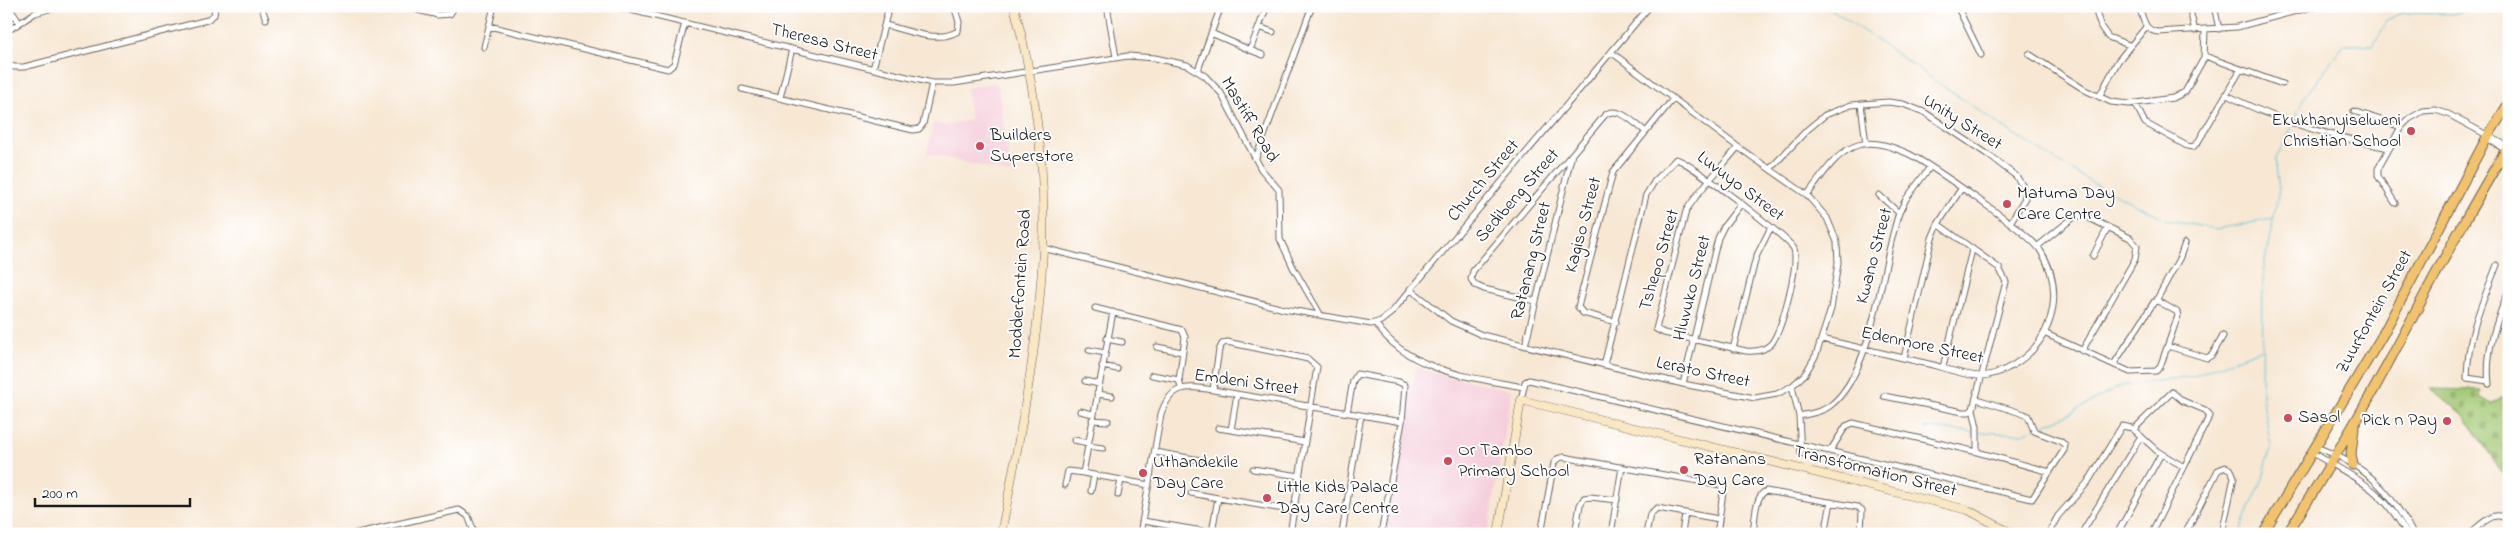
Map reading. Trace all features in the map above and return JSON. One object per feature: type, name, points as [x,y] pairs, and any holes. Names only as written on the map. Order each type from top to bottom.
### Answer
[{"type":"main road","name":"Zuurfontein Street","points":[[2263,534],[2382,336],[2486,137],[2509,103]]},
{"type":"main road","name":"Zuurfontein Street","points":[[2287,534],[2331,464],[2383,373],[2435,272],[2508,148]]},
{"type":"main road","points":[[2353,465],[2351,448],[2356,418]]},
{"type":"street","points":[[8,6],[19,22]]},
{"type":"street","points":[[6,32],[19,22],[46,8],[60,6]]},
{"type":"street","points":[[6,63],[14,67],[24,67],[207,20],[214,15],[215,6]]},
{"type":"street","points":[[261,6],[266,19]]},
{"type":"street","points":[[402,6],[443,16],[450,14],[455,6]]},
{"type":"street","points":[[484,47],[494,6]]},
{"type":"street","name":"Theresa Street","points":[[614,6],[634,9],[932,83],[954,83],[1030,70]]},
{"type":"street","points":[[874,69],[889,6]]},
{"type":"street","points":[[885,25],[927,35],[949,35],[958,31],[960,26],[954,6]]},
{"type":"street","name":"Modderfontein Road","points":[[1002,534],[1034,342],[1043,248],[1042,177],[1030,70],[1014,6]]},
{"type":"street","points":[[1107,6],[1116,57]]},
{"type":"street","points":[[1198,70],[1221,6]]},
{"type":"street","points":[[1250,50],[1267,6]]},
{"type":"street","points":[[1256,158],[1312,6]]},
{"type":"street","name":"Church Street","points":[[1376,324],[1386,318],[1650,6]]},
{"type":"street","points":[[1958,6],[1981,55]]},
{"type":"street","points":[[2094,6],[2101,27],[2108,38],[2129,45]]},
{"type":"street","points":[[2139,6],[2146,27],[2151,31],[2158,32],[2220,29],[2259,22],[2315,6]]},
{"type":"street","points":[[2189,6],[2195,31]]},
{"type":"street","points":[[2214,6],[2220,29]]},
{"type":"street","points":[[489,26],[668,69],[674,64],[685,23]]},
{"type":"street","points":[[1259,27],[1273,32]]},
{"type":"street","points":[[2099,98],[2112,70],[2129,45],[2146,27]]},
{"type":"street","points":[[2029,54],[2099,98],[2111,102],[2135,103],[2180,96],[2188,88],[2205,56],[2205,30]]},
{"type":"street","points":[[1211,33],[1263,55]]},
{"type":"street","points":[[780,98],[792,49]]},
{"type":"street","name":"Lerato Street","points":[[1410,289],[1444,316],[1464,328],[1525,346],[1683,384],[1755,398],[1777,394],[1792,386],[1809,369],[1822,339],[1837,277],[1838,249],[1830,223],[1807,195],[1738,147],[1611,52]]},
{"type":"street","points":[[2205,56],[2282,84]]},
{"type":"street","name":"Mastiff Road","points":[[1030,70],[1116,57],[1155,58],[1179,63],[1198,70],[1221,93],[1266,175],[1279,190],[1280,239],[1293,267],[1320,314]]},
{"type":"street","points":[[2135,103],[2141,119],[2148,126],[2191,147],[2198,142],[2241,69]]},
{"type":"street","points":[[742,89],[917,130],[923,124],[932,83]]},
{"type":"street","points":[[2227,95],[2256,109],[2330,134],[2389,148]]},
{"type":"street","name":"Kagiso Street","points":[[1616,322],[1580,311],[1578,303],[1610,180],[1619,162],[1673,99]]},
{"type":"street","name":"Unity Street","points":[[1770,169],[1818,120],[1834,111],[1860,104],[1888,102],[1918,109],[2010,171],[2020,181],[2025,194],[2024,202],[2010,223]]},
{"type":"street","points":[[1807,195],[1840,156],[1853,147],[1866,144],[1860,104]]},
{"type":"street","points":[[2394,203],[2378,176],[2378,169],[2401,128],[2417,113],[2435,110],[2448,114],[2508,148]]},
{"type":"street","name":"Sedibeng Street","points":[[1536,301],[1479,287],[1472,282],[1475,268],[1529,202],[1605,115],[1610,111],[1619,113],[1645,131]]},
{"type":"street","points":[[2354,111],[2401,128]]},
{"type":"street","name":"Edenmore Street","points":[[1822,339],[1984,376],[2022,360],[2044,333],[2053,309],[2054,289],[2046,262],[2038,246],[2010,223],[1930,167],[1893,148],[1880,144],[1866,144]]},
{"type":"street","name":"Tshepo Street","points":[[1694,340],[1661,332],[1656,326],[1684,216],[1738,147]]},
{"type":"street","name":"Ratanang Street","points":[[1525,346],[1572,154]]},
{"type":"street","name":"Luvuyo Street","points":[[1604,365],[1645,200],[1650,186],[1671,162],[1676,159],[1682,161],[1771,226],[1788,240],[1795,255],[1792,278],[1780,326],[1773,342],[1765,349],[1754,352],[1694,340]]},
{"type":"street","name":"Kwano Street","points":[[1799,416],[1826,408],[1837,399],[1858,370],[1899,213],[1906,199],[1930,167]]},
{"type":"street","points":[[1904,358],[1930,245],[1938,224],[1961,188]]},
{"type":"street","points":[[1879,195],[1899,213]]},
{"type":"street","name":"Hluvuko Street","points":[[1683,384],[1718,238],[1724,226],[1741,204]]},
{"type":"street","points":[[2038,246],[2077,216],[2087,216],[2133,240],[2137,252],[2082,351]]},
{"type":"street","points":[[1938,224],[1999,268],[2003,272],[2006,282],[1984,376],[1973,409],[1977,427],[1978,452]]},
{"type":"street","points":[[1733,349],[1756,256],[1771,226]]},
{"type":"street","points":[[2093,256],[2108,226]]},
{"type":"street","points":[[2114,364],[2156,301],[2180,257],[2185,242]]},
{"type":"street","points":[[1043,248],[1132,273],[1200,287],[1264,306],[1320,314],[1365,324],[1376,324],[1402,351],[1429,365],[1460,374],[1524,385]]},
{"type":"street","points":[[1943,368],[1972,250]]},
{"type":"street","points":[[2497,265],[2475,320],[2468,351],[2467,378],[2489,382],[2487,367],[2489,345],[2509,289]]},
{"type":"street","points":[[2044,333],[2134,373],[2157,371],[2168,346],[2178,314],[2176,311],[2156,301]]},
{"type":"street","points":[[1095,308],[1182,330],[1185,336],[1179,380],[1181,388]]},
{"type":"street","points":[[1083,473],[1112,312]]},
{"type":"street","points":[[2168,346],[2207,358],[2212,355],[2223,336]]},
{"type":"street","points":[[1107,339],[1122,342]]},
{"type":"street","points":[[1213,390],[1219,350],[1222,344],[1230,342],[1314,362],[1318,370],[1290,534]]},
{"type":"street","points":[[1157,347],[1182,352]]},
{"type":"street","points":[[1089,350],[1104,354]]},
{"type":"street","points":[[1102,366],[1117,369]]},
{"type":"street","points":[[1347,413],[1356,374],[1399,382],[1405,385],[1402,422],[1381,534]]},
{"type":"street","points":[[1152,375],[1179,380]]},
{"type":"street","points":[[1498,534],[1524,385],[1529,380],[2030,500],[2064,450],[2064,444],[2034,431],[2028,416],[1977,399]]},
{"type":"street","points":[[1085,382],[1099,384]]},
{"type":"street","points":[[1792,386],[1799,416],[1801,454]]},
{"type":"street","name":"Emdeni Street","points":[[1140,534],[1164,407],[1174,393],[1181,388],[1213,390],[1402,422]]},
{"type":"street","points":[[2134,429],[2172,392],[2183,401],[2207,411],[2210,415],[2151,534]]},
{"type":"street","points":[[1097,394],[1112,396]]},
{"type":"street","points":[[1231,430],[1237,394]]},
{"type":"street","points":[[1884,396],[1966,412],[1973,409]]},
{"type":"street","name":"Transformation Street","points":[[1521,400],[1968,510],[2013,534]]},
{"type":"street","points":[[1080,411],[1108,421]]},
{"type":"street","points":[[1342,534],[1361,415]]},
{"type":"street","points":[[1830,451],[1846,426],[1853,423],[1978,452],[2050,472]]},
{"type":"street","points":[[2048,534],[2058,516],[2088,482],[2120,428],[2126,425],[2134,429],[2161,454],[2184,468]]},
{"type":"street","points":[[1218,428],[1306,442]]},
{"type":"street","points":[[2083,533],[2142,436]]},
{"type":"street","points":[[1074,440],[1103,448]]},
{"type":"street","points":[[2314,450],[2336,455],[2377,481],[2413,534]]},
{"type":"street","points":[[2314,450],[2331,464],[2367,484],[2394,507],[2407,534]]},
{"type":"street","points":[[1155,452],[1200,460]]},
{"type":"street","points":[[2117,534],[2161,454]]},
{"type":"street","points":[[1541,534],[1552,467],[1557,459],[1563,457],[1721,484],[1724,490],[1717,534]]},
{"type":"street","points":[[1611,534],[1622,467]]},
{"type":"street","points":[[2185,534],[2218,470],[2226,467],[2232,470],[2234,477],[2222,534]]},
{"type":"street","points":[[1253,469],[1300,476]]},
{"type":"street","points":[[1065,485],[1068,472],[1149,484]]},
{"type":"street","points":[[1091,491],[1094,475]]},
{"type":"street","points":[[1118,495],[1121,480]]},
{"type":"street","points":[[1752,534],[1758,499],[1764,492],[1855,506],[1862,510],[1861,534]]},
{"type":"street","points":[[1191,493],[1294,511]]},
{"type":"street","points":[[1212,532],[1218,498]]},
{"type":"street","points":[[1575,534],[1580,505],[1584,498],[1617,500]]},
{"type":"street","points":[[1825,534],[1831,502]]},
{"type":"street","points":[[1646,534],[1649,516],[1655,508],[1719,519]]},
{"type":"street","points":[[353,534],[456,511],[462,511],[469,517],[475,534]]},
{"type":"street","points":[[1682,534],[1685,513]]},
{"type":"street","points":[[2469,534],[2495,515],[2504,516],[2509,521]]},
{"type":"street","points":[[1143,521],[1220,534]]},
{"type":"street","points":[[1792,534],[1798,532],[1810,534]]},
{"type":"shaded area","points":[[994,83],[998,86],[1011,174],[927,153],[933,123],[944,125],[971,120],[966,88]]},
{"type":"shaded area","name":"Or Tambo Primary School","points":[[1416,366],[1422,370],[1512,390],[1488,534],[1385,533],[1410,383],[1413,383]]},
{"type":"green space","points":[[2429,389],[2481,390],[2480,397],[2492,404],[2503,397],[2509,397],[2509,482],[2461,412]]},
{"type":"waterway","points":[[1827,6],[2004,128],[2094,184],[2168,220],[2216,229],[2273,219]]},
{"type":"waterway","points":[[2294,122],[2303,99],[2344,45],[2373,45],[2389,19],[2401,13],[2454,14],[2476,6]]},
{"type":"waterway","points":[[2239,534],[2263,478],[2271,446],[2262,396],[2263,272],[2279,189],[2275,160],[2293,125]]},
{"type":"waterway","points":[[2034,429],[2062,418],[2121,386],[2192,376],[2262,349]]},
{"type":"waterway","points":[[1924,428],[1976,432]]},
{"type":"waterway","points":[[1980,432],[2022,434],[2030,430]]},
{"type":"place","name":"Ekukhanyiselweni Christian School","points":[[2411,131]]},
{"type":"place","name":"Builders Superstore","points":[[980,146]]},
{"type":"place","name":"Matuma Day Care Centre","points":[[2007,204]]},
{"type":"place","name":"Sasol","points":[[2288,418]]},
{"type":"place","name":"Pick n Pay","points":[[2447,421]]},
{"type":"place","name":"Or Tambo Primary School","points":[[1448,461]]},
{"type":"place","name":"Ratanans Day Care","points":[[1684,470]]},
{"type":"place","name":"Uthandekile Day Care","points":[[1143,473]]},
{"type":"place","name":"Little Kids Palace Day Care Centre","points":[[1267,498]]}]
